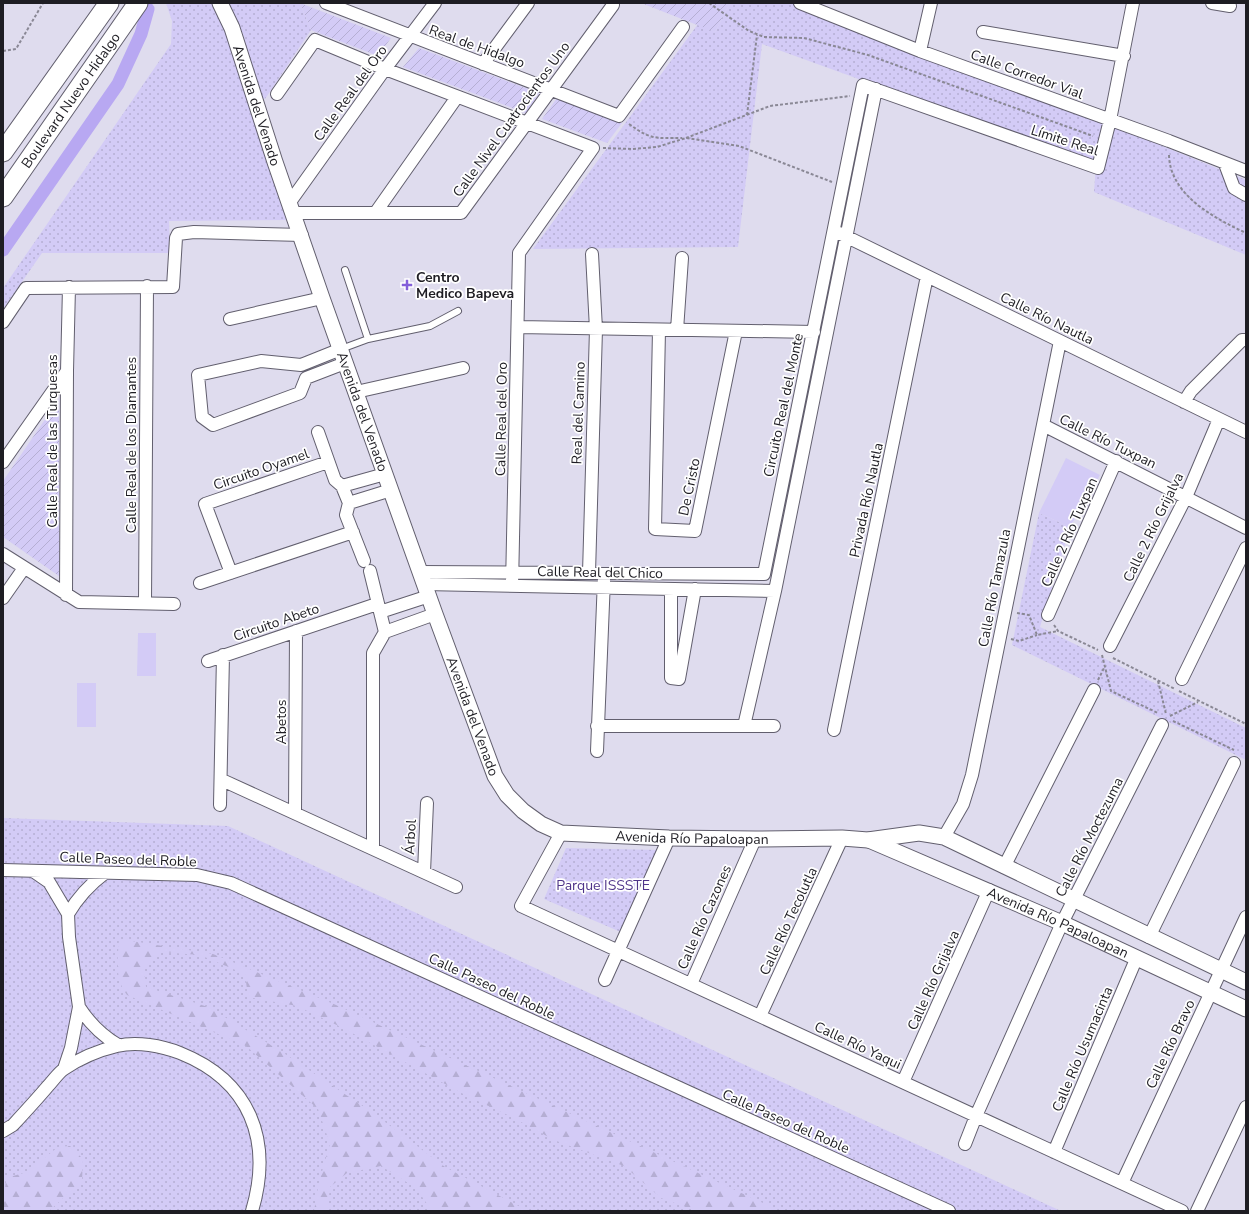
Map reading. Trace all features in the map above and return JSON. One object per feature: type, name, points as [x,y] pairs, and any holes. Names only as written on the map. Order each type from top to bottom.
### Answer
[{"type":"main road","name":"Boulevard Nuevo Hidalgo","points":[[3,152],[106,4]]},
{"type":"main road","name":"Boulevard Nuevo Hidalgo","points":[[3,197],[133,9]]},
{"type":"street","name":"Avenida del Venado","points":[[220,3],[232,28],[322,298],[424,584],[495,776],[507,796],[523,811]]},
{"type":"street","name":"Real de Hidalgo","points":[[326,3],[340,6],[411,37],[619,116]]},
{"type":"street","name":"Calle Real del Oro","points":[[292,208],[385,69],[436,3]]},
{"type":"street","points":[[483,64],[528,3]]},
{"type":"street","name":"Calle Corredor Vial","points":[[800,3],[920,52],[1169,141],[1246,171]]},
{"type":"street","points":[[920,52],[931,3]]},
{"type":"street","name":"Límite Real","points":[[862,91],[876,90],[1098,168],[1124,56],[1133,3]]},
{"type":"street","points":[[1212,3],[1230,6]]},
{"type":"street","name":"Calle Nivel Cuatrocientos Uno","points":[[292,208],[376,212],[461,213],[613,5]]},
{"type":"street","points":[[619,116],[683,27]]},
{"type":"street","points":[[983,32],[1124,56]]},
{"type":"street","points":[[277,94],[316,40],[385,69],[593,148]]},
{"type":"street","name":"Circuito Real del Monte","points":[[744,726],[775,591],[876,90]]},
{"type":"street","name":"Circuito Real del Monte","points":[[424,584],[513,572],[764,574],[862,91]]},
{"type":"street","points":[[376,212],[457,97]]},
{"type":"street","name":"Calle Real del Oro","points":[[512,586],[519,253],[593,148]]},
{"type":"street","points":[[1225,164],[1234,188],[1246,195]]},
{"type":"street","name":"Calle Río Nautla","points":[[834,231],[1246,432]]},
{"type":"street","points":[[3,322],[26,288],[173,287],[176,238],[178,234],[194,232],[302,236]]},
{"type":"street","name":"Real del Camino","points":[[589,573],[596,329],[592,254]]},
{"type":"street","points":[[677,330],[682,258]]},
{"type":"street","name":"Privada Río Nautla","points":[[834,730],[927,276]]},
{"type":"street","name":"Calle Real de los Diamantes","points":[[145,604],[147,286]]},
{"type":"street","name":"Calle Real de las Turquesas","points":[[66,595],[69,287]]},
{"type":"street","points":[[230,319],[322,298]]},
{"type":"street","points":[[518,327],[814,332]]},
{"type":"street","name":"De Cristo","points":[[659,330],[655,529],[696,531],[736,331]]},
{"type":"street","points":[[1184,402],[1191,391],[1242,340],[1246,340]]},
{"type":"street","name":"Calle Río Tamazula","points":[[944,837],[963,804],[972,775],[1060,341]]},
{"type":"street","points":[[343,356],[306,378],[300,393],[213,424],[202,417],[198,375],[261,361],[301,364],[343,356]]},
{"type":"street","points":[[301,364],[306,378]]},
{"type":"street","points":[[356,392],[462,368]]},
{"type":"street","points":[[3,462],[67,371]]},
{"type":"street","name":"Calle 2 Río Grijalva","points":[[1106,649],[1186,497],[1219,419]]},
{"type":"street","name":"Calle Río Tuxpan","points":[[1043,425],[1246,528]]},
{"type":"street","name":"Circuito Oyamel","points":[[318,432],[334,480],[342,486],[349,503],[346,515],[367,566],[379,608]]},
{"type":"street","name":"Calle 2 Río Tuxpan","points":[[1048,616],[1116,461]]},
{"type":"street","name":"Circuito Oyamel","points":[[231,573],[205,504],[328,462]]},
{"type":"street","points":[[342,486],[385,474]]},
{"type":"street","points":[[349,503],[391,490]]},
{"type":"street","points":[[200,584],[353,532]]},
{"type":"street","points":[[1182,679],[1246,548]]},
{"type":"street","points":[[3,554],[79,602],[174,604]]},
{"type":"street","points":[[3,598],[24,568]]},
{"type":"street","points":[[597,752],[604,573]]},
{"type":"street","name":"Calle Real del Chico","points":[[424,584],[775,591]]},
{"type":"street","name":"Circuito Abeto","points":[[220,805],[222,780],[223,656],[296,631],[379,608],[424,584]]},
{"type":"street","points":[[671,589],[671,678],[679,679],[695,589]]},
{"type":"street","points":[[379,608],[385,632]]},
{"type":"street","points":[[373,847],[373,653],[385,632],[435,614]]},
{"type":"street","name":"Abetos","points":[[295,813],[296,631]]},
{"type":"street","points":[[208,661],[223,656]]},
{"type":"street","points":[[1004,867],[1094,690]]},
{"type":"street","name":"Calle Río Moctezuma","points":[[966,1144],[976,1116],[1062,923],[1164,721]]},
{"type":"street","points":[[597,726],[774,726]]},
{"type":"street","points":[[1149,937],[1236,758]]},
{"type":"street","points":[[222,780],[373,847],[456,887]]},
{"type":"street","name":"Árbol","points":[[424,872],[427,803]]},
{"type":"street","name":"Avenida Río Papaloapan","points":[[523,811],[541,824],[561,833],[669,838],[755,839],[842,838],[868,840],[919,833],[944,837],[1149,937],[1246,982]]},
{"type":"street","name":"Calle Río Yaqui","points":[[561,833],[521,906],[1182,1211]]},
{"type":"street","points":[[605,980],[617,950],[669,838]]},
{"type":"street","name":"Calle Río Tecolutla","points":[[760,1016],[842,838]]},
{"type":"street","name":"Calle Río Cazones","points":[[691,984],[755,839]]},
{"type":"street","name":"Avenida Río Papaloapan","points":[[868,840],[989,890],[1137,957],[1246,1009]]},
{"type":"street","name":"Calle Paseo del Roble","points":[[3,870],[196,875],[231,883],[949,1211]]},
{"type":"street","points":[[33,871],[49,882],[68,914],[69,937],[79,1007],[71,1048],[64,1069]]},
{"type":"street","points":[[68,914],[77,899],[89,885],[105,873]]},
{"type":"street","name":"Calle Río Grijalva","points":[[903,1082],[989,890]]},
{"type":"street","name":"Calle Río Bravo","points":[[1122,1183],[1246,917]]},
{"type":"street","name":"Calle Río Usumacinta","points":[[1054,1152],[1137,957]]},
{"type":"street","points":[[79,1007],[91,1024],[103,1036],[118,1045]]},
{"type":"street","points":[[3,1131],[13,1125],[64,1069],[92,1055],[118,1045],[145,1045],[172,1050],[198,1060],[223,1078],[242,1098],[254,1124],[259,1151],[259,1174],[252,1211]]},
{"type":"street","points":[[1197,1211],[1246,1107]]},
{"type":"lane","points":[[345,270],[368,339]]},
{"type":"lane","points":[[343,356],[368,339],[430,326],[458,311]]},
{"type":"path","points":[[3,51],[16,49],[43,3]]},
{"type":"path","points":[[709,3],[749,31],[764,37],[804,38],[868,55],[1105,140]]},
{"type":"path","points":[[747,115],[757,34]]},
{"type":"path","points":[[593,148],[632,149],[658,147],[770,106],[862,91]]},
{"type":"path","points":[[619,116],[645,136],[655,138],[686,138],[739,146],[843,186]]},
{"type":"path","points":[[1169,141],[1169,167],[1187,196],[1219,221],[1246,233]]},
{"type":"path","points":[[1005,611],[1029,615],[1037,635]]},
{"type":"path","points":[[1000,637],[1019,641],[1037,635],[1058,631]]},
{"type":"path","points":[[1106,649],[1111,691],[1164,721],[1236,758]]},
{"type":"path","points":[[1164,721],[1158,681],[1199,702],[1246,723]]},
{"type":"path","points":[[1164,721],[1199,702]]},
{"type":"green space","points":[[166,3],[214,3],[228,29],[286,220],[169,221],[170,253],[42,253],[3,309],[3,288],[171,44],[172,21]]},
{"type":"green space","points":[[229,3],[300,3],[311,30],[265,99],[260,96],[243,34]]},
{"type":"green space","points":[[300,3],[391,38],[378,56],[311,30]]},
{"type":"green space","points":[[641,3],[730,3],[715,32]]},
{"type":"green space","points":[[730,3],[796,3],[1108,124],[1246,180],[1246,255],[1094,192],[1096,165],[762,44],[738,247],[533,249],[698,24],[715,32]]},
{"type":"green space","points":[[419,48],[539,93],[526,113],[403,67]]},
{"type":"green space","points":[[557,98],[622,123],[607,143],[542,119]]},
{"type":"green space","points":[[59,399],[59,576],[3,537],[3,481]]},
{"type":"green space","points":[[1066,458],[1100,475],[1070,527],[1039,513]]},
{"type":"green space","points":[[1039,513],[1070,527],[1040,627],[1246,728],[1246,760],[1012,645]]},
{"type":"green space","points":[[138,633],[156,633],[156,676],[137,676]]},
{"type":"green space","points":[[77,683],[96,683],[96,727],[77,727]]},
{"type":"green space","points":[[3,818],[228,826],[1061,1211],[3,1211]]},
{"type":"green space","name":"Parque ISSSTE","points":[[566,848],[659,850],[623,933],[544,899]]},
{"type":"green space","points":[[119,939],[213,954],[336,1005],[780,1211],[697,1211],[661,1198],[624,1166],[554,1140],[512,1117],[467,1096],[343,1028],[297,1006],[248,997],[245,974],[200,955],[162,952],[144,969],[146,987],[208,1007],[279,1050],[373,1113],[445,1167],[528,1211],[432,1211],[416,1188],[381,1166],[347,1173],[330,1187],[327,1211],[314,1211],[319,1182],[330,1144],[318,1109],[246,1046],[127,995],[118,975]]},
{"type":"green space","points":[[70,1146],[83,1159],[82,1181],[49,1211],[3,1211],[6,1178],[27,1172],[58,1147]]},
{"type":"waterway","points":[[3,250],[118,84],[141,34],[148,9],[142,3]]},
{"type":"place","name":"Centro Medico Bapeva","points":[[407,285]]}]
